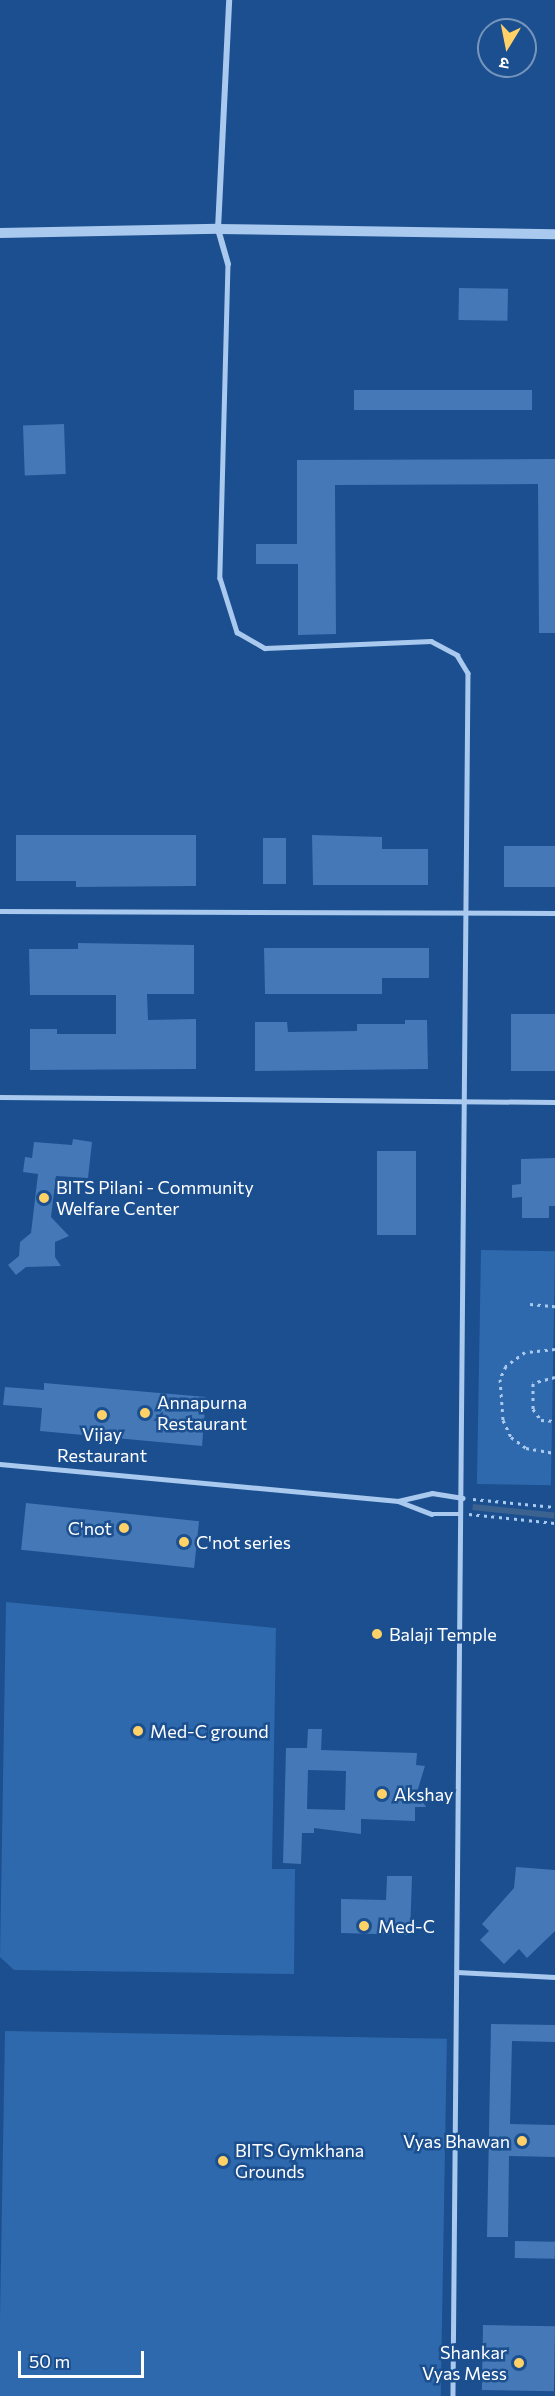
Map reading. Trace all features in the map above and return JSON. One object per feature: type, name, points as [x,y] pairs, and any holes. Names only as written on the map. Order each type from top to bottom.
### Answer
[{"type":"street","points":[[228,264],[218,229],[229,0]]},
{"type":"street","points":[[0,233],[218,229],[555,234]]},
{"type":"lane","points":[[228,264],[220,578],[237,632],[265,648],[431,641],[457,656],[468,673],[463,1498],[461,1514],[453,2396]]},
{"type":"lane","points":[[0,911],[555,913]]},
{"type":"lane","points":[[0,1097],[465,1103],[555,1102]]},
{"type":"lane","points":[[0,1464],[398,1501],[432,1514],[461,1514]]},
{"type":"lane","points":[[398,1501],[432,1493],[463,1498]]},
{"type":"lane","points":[[457,1972],[555,1977]]},
{"type":"path","points":[[530,1304],[555,1306]]},
{"type":"path","points":[[555,1349],[525,1352],[506,1366],[500,1379],[503,1420],[511,1437],[526,1448],[555,1453]]},
{"type":"path","points":[[555,1377],[533,1383],[533,1409],[541,1420],[555,1421]]},
{"type":"path","points":[[463,1498],[555,1507]]},
{"type":"path","points":[[461,1514],[555,1523]]},
{"type":"shaded area","points":[[481,1250],[555,1251],[551,1485],[477,1484]]},
{"type":"shaded area","points":[[473,1504],[555,1513],[554,1519],[472,1510]]},
{"type":"shaded area","name":"Med-C ground","points":[[6,1602],[276,1628],[272,1869],[295,1869],[294,1974],[14,1970],[0,1957]]},
{"type":"shaded area","name":"BITS Gymkhana Grounds","points":[[5,2031],[447,2039],[441,2396],[0,2396]]},
{"type":"building","points":[[459,288],[508,289],[507,321],[458,320]]},
{"type":"building","points":[[354,390],[532,390],[532,410],[354,410]]},
{"type":"building","points":[[64,424],[66,474],[25,475],[23,425]]},
{"type":"building","points":[[555,459],[555,633],[539,633],[538,484],[335,485],[336,634],[298,635],[298,564],[256,564],[256,544],[297,544],[297,460]]},
{"type":"building","points":[[16,835],[196,835],[196,886],[76,887],[76,881],[16,881]]},
{"type":"building","points":[[312,835],[382,837],[382,849],[428,849],[428,885],[313,885]]},
{"type":"building","points":[[263,838],[286,838],[286,884],[263,884]]},
{"type":"building","points":[[504,846],[555,846],[555,887],[504,887]]},
{"type":"building","points":[[78,943],[194,945],[194,994],[147,994],[148,1020],[196,1019],[196,1069],[30,1070],[30,1029],[57,1029],[57,1034],[116,1034],[116,995],[30,995],[29,949],[78,949]]},
{"type":"building","points":[[264,948],[429,948],[429,978],[382,978],[382,994],[265,994]]},
{"type":"building","points":[[511,1014],[555,1014],[555,1071],[511,1071]]},
{"type":"building","points":[[405,1020],[427,1020],[428,1069],[255,1071],[255,1022],[287,1022],[288,1032],[357,1031],[357,1024],[405,1024]]},
{"type":"building","name":"BITS Pilani - Community Welfare Center","points":[[73,1139],[92,1142],[88,1178],[56,1176],[51,1217],[69,1236],[55,1242],[55,1257],[61,1266],[26,1267],[16,1275],[8,1265],[19,1256],[20,1242],[31,1233],[38,1174],[23,1172],[25,1157],[32,1158],[34,1142],[72,1145]]},
{"type":"building","points":[[377,1151],[416,1151],[416,1235],[377,1235]]},
{"type":"building","points":[[555,1158],[555,1206],[549,1206],[549,1218],[522,1218],[522,1197],[512,1198],[512,1185],[521,1184],[521,1159]]},
{"type":"building","points":[[44,1383],[206,1397],[202,1446],[40,1431],[42,1408],[3,1405],[5,1387],[44,1390]]},
{"type":"building","points":[[26,1503],[199,1521],[194,1568],[21,1550]]},
{"type":"building","name":"Akshay","points":[[308,1729],[322,1729],[321,1750],[417,1753],[416,1765],[425,1766],[417,1792],[426,1807],[415,1807],[415,1821],[361,1819],[361,1834],[314,1828],[314,1833],[302,1833],[301,1864],[283,1863],[286,1748],[307,1748]],"holes":[[[308,1770],[346,1771],[345,1810],[307,1809]]]},
{"type":"building","points":[[516,1867],[555,1870],[555,1931],[527,1958],[519,1949],[504,1964],[480,1940],[489,1931],[482,1924],[514,1888]]},
{"type":"building","points":[[387,1876],[412,1876],[410,1935],[341,1933],[341,1899],[386,1900]]},
{"type":"building","name":"Vyas Bhawan","points":[[491,2024],[555,2025],[555,2042],[512,2041],[510,2124],[555,2125],[555,2157],[509,2156],[508,2237],[487,2237]]},
{"type":"building","points":[[515,2241],[555,2242],[555,2259],[515,2258]]},
{"type":"building","name":"Shankar Vyas Mess","points":[[483,2325],[555,2326],[554,2391],[482,2390]]},
{"type":"place","name":"BITS Pilani - Community Welfare Center","points":[[44,1198]]},
{"type":"place","name":"Annapurna Restaurant","points":[[145,1413]]},
{"type":"place","name":"Vijay Restaurant","points":[[102,1415]]},
{"type":"place","name":"C'not","points":[[124,1528]]},
{"type":"place","name":"C'not series","points":[[184,1542]]},
{"type":"place","name":"Balaji Temple","points":[[377,1634]]},
{"type":"place","name":"Med-C ground","points":[[138,1731]]},
{"type":"place","name":"Akshay","points":[[382,1794]]},
{"type":"place","name":"Med-C","points":[[364,1926]]},
{"type":"place","name":"Vyas Bhawan","points":[[522,2141]]},
{"type":"place","name":"BITS Gymkhana Grounds","points":[[223,2161]]},
{"type":"place","name":"Shankar Vyas Mess","points":[[519,2363]]}]
